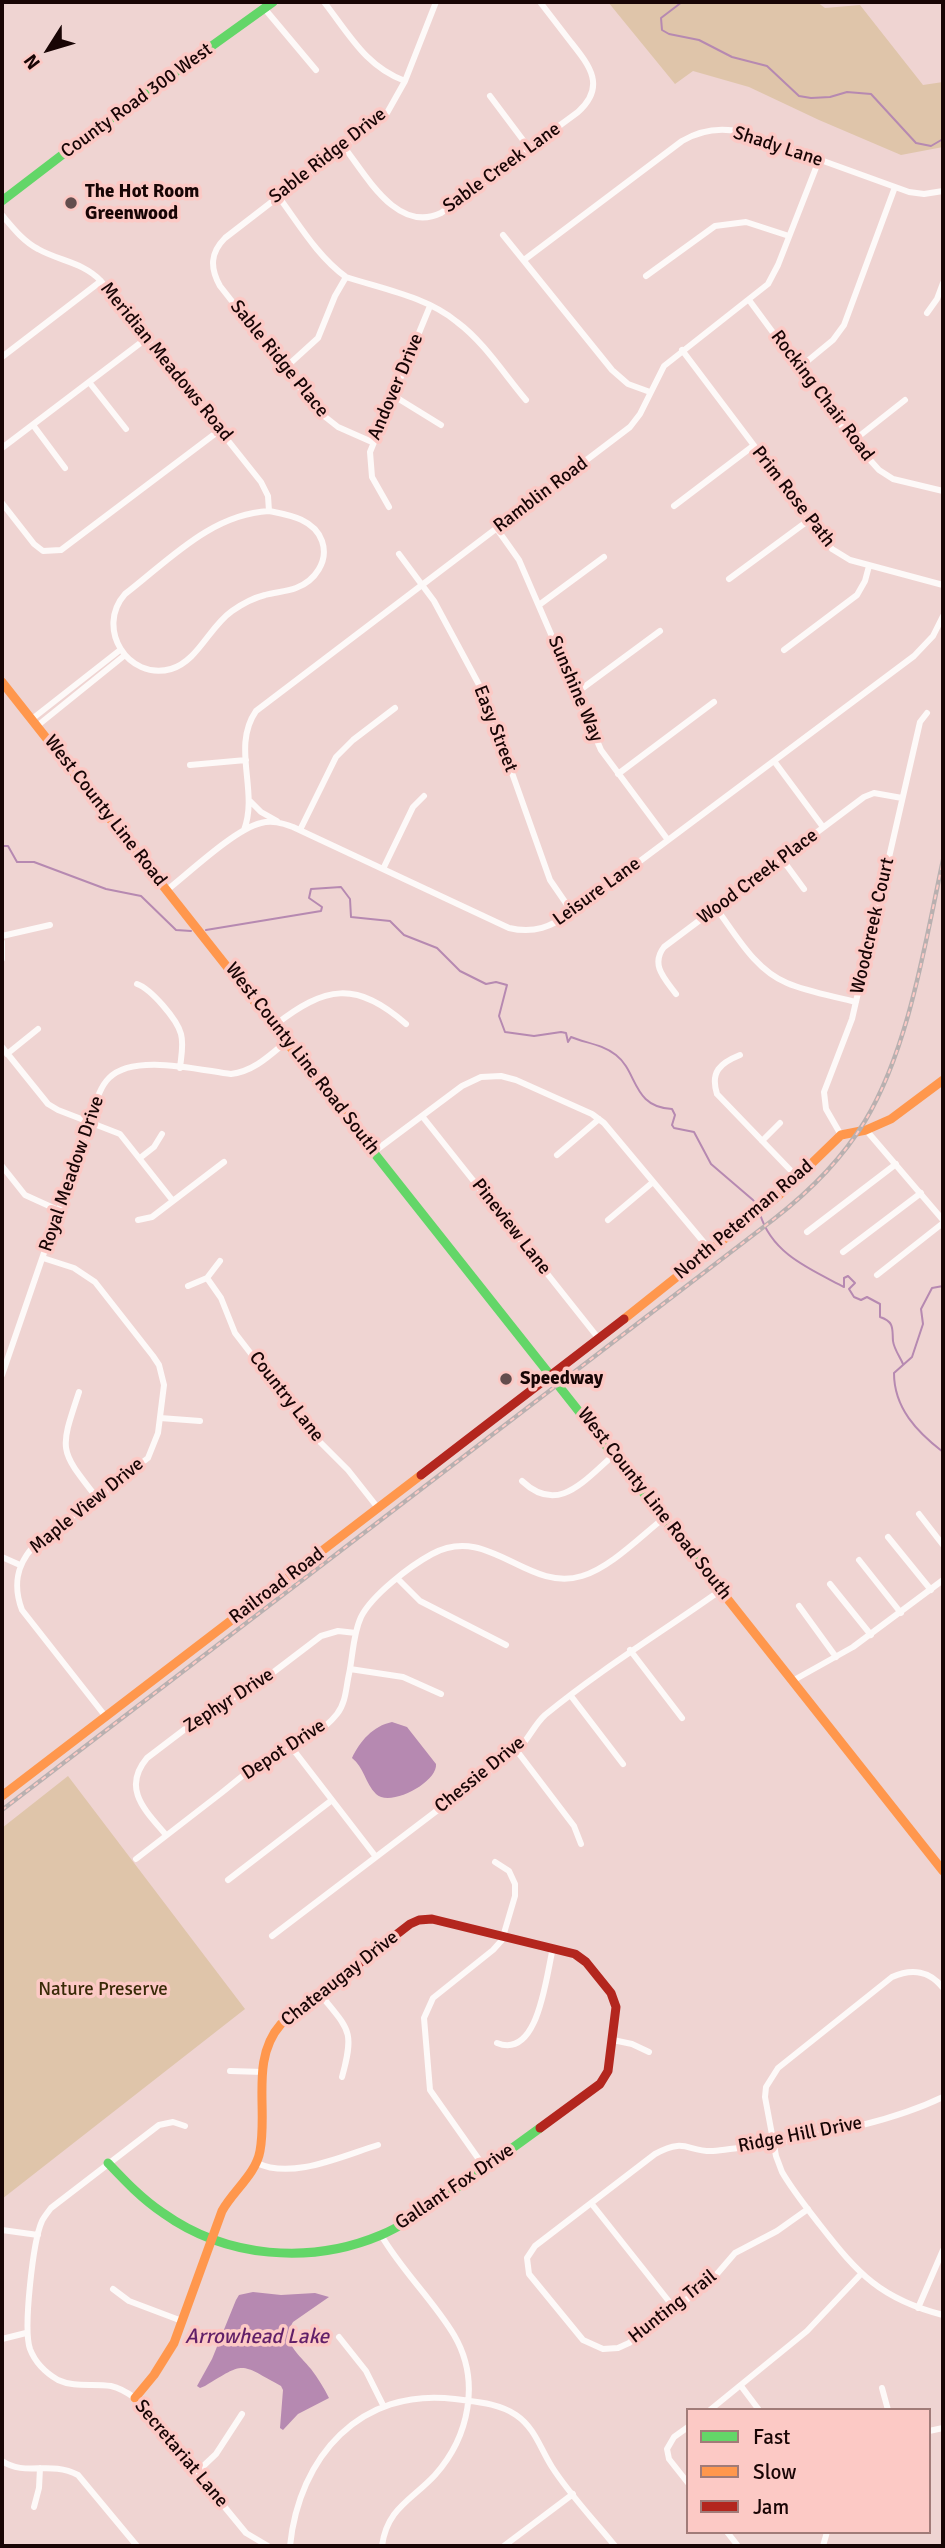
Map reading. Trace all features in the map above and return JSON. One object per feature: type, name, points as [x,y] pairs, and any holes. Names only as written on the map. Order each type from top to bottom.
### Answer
[{"type":"street","points":[[324,2],[370,62],[380,70],[405,81]]},
{"type":"street","name":"Sable Ridge Drive","points":[[213,254],[225,237],[387,113],[405,81],[436,2]]},
{"type":"street","name":"Sable Creek Lane","points":[[344,147],[385,200],[398,209],[427,217],[441,213],[578,112],[589,101],[592,74],[540,2]]},
{"type":"street","points":[[268,5],[316,70]]},
{"type":"street","name":"County Road 300 West","points":[[2,201],[96,129],[268,5]]},
{"type":"street","points":[[490,96],[529,148]]},
{"type":"street","name":"Shady Lane","points":[[524,260],[675,146],[693,135],[710,130],[737,131],[895,187],[924,194],[943,191]]},
{"type":"street","name":"Ramblin Road","points":[[244,830],[250,800],[246,760],[247,730],[261,706],[630,427],[640,414],[661,369],[764,289],[772,278],[819,160]]},
{"type":"street","points":[[799,368],[833,340],[845,325],[895,187]]},
{"type":"street","points":[[278,196],[327,261],[346,277],[430,306],[465,328],[526,400]]},
{"type":"street","name":"Meridian Meadows Road","points":[[2,215],[27,242],[40,251],[91,271],[101,281],[264,486],[269,512]]},
{"type":"street","points":[[646,276],[700,235],[721,224],[746,222],[789,236]]},
{"type":"street","points":[[503,234],[612,370],[628,384],[650,392]]},
{"type":"street","name":"Sable Ridge Place","points":[[213,254],[213,271],[218,283],[328,421],[372,442]]},
{"type":"street","points":[[285,368],[318,338],[346,277]]},
{"type":"street","points":[[2,357],[101,281]]},
{"type":"street","points":[[926,313],[937,299],[943,283]]},
{"type":"street","name":"Rocking Chair Road","points":[[749,300],[853,442],[879,470],[887,476],[943,491]]},
{"type":"street","name":"Andover Drive","points":[[390,507],[374,482],[370,470],[372,442],[394,396],[430,306]]},
{"type":"street","points":[[2,447],[146,338]]},
{"type":"street","name":"Prim Rose Path","points":[[682,351],[832,549],[850,560],[943,585]]},
{"type":"street","points":[[89,382],[126,429]]},
{"type":"street","points":[[394,396],[441,425]]},
{"type":"street","points":[[853,442],[905,400]]},
{"type":"street","points":[[33,425],[65,468]]},
{"type":"street","points":[[2,503],[34,544],[43,551],[61,550],[220,430]]},
{"type":"street","points":[[674,506],[753,446]]},
{"type":"street","points":[[269,512],[299,519],[309,524],[318,534],[323,546],[323,559],[311,579],[297,588],[258,597],[231,611],[209,632],[190,659],[175,667],[154,670],[140,665],[123,652],[112,623],[115,609],[125,594],[215,525],[242,514],[269,512]]},
{"type":"street","points":[[729,579],[809,520]]},
{"type":"street","name":"Sunshine Way","points":[[497,528],[519,560],[601,750],[668,840]]},
{"type":"street","name":"Easy Street","points":[[399,554],[434,601],[484,694],[550,880],[572,912]]},
{"type":"street","points":[[539,605],[604,557]]},
{"type":"street","points":[[784,650],[857,595],[869,566]]},
{"type":"street","name":"Leisure Lane","points":[[279,822],[514,929],[541,929],[557,923],[914,656],[933,636],[943,616]]},
{"type":"street","points":[[576,693],[660,631]]},
{"type":"street","points":[[35,723],[123,652]]},
{"type":"street","name":"West County Line Road","points":[[2,681],[207,940]]},
{"type":"street","points":[[618,774],[714,702]]},
{"type":"street","points":[[300,830],[336,757],[353,740],[396,708]]},
{"type":"street","name":"Woodcreek Court","points":[[841,1135],[827,1109],[824,1092],[845,1041],[856,1002],[920,722],[927,713]]},
{"type":"street","points":[[190,765],[246,760]]},
{"type":"street","points":[[774,761],[823,827]]},
{"type":"street","name":"Wood Creek Place","points":[[676,994],[658,968],[658,955],[664,947],[869,794],[879,793],[902,798]]},
{"type":"street","points":[[383,869],[413,807],[424,796]]},
{"type":"street","points":[[250,800],[261,812],[279,822]]},
{"type":"street","points":[[167,890],[244,830],[265,822],[279,822]]},
{"type":"street","points":[[782,859],[804,889]]},
{"type":"street","points":[[716,908],[756,962],[770,974],[794,986],[856,1002]]},
{"type":"street","points":[[2,936],[50,925]]},
{"type":"street","name":"West County Line Road South","points":[[207,940],[943,1871]]},
{"type":"street","points":[[2,942],[2,959]]},
{"type":"street","points":[[137,984],[150,990],[181,1032],[183,1044],[180,1068]]},
{"type":"street","points":[[275,1025],[309,1000],[338,993],[367,998],[387,1008],[406,1024]]},
{"type":"street","points":[[7,1054],[38,1029]]},
{"type":"street","name":"Royal Meadow Drive","points":[[2,1375],[102,1087],[118,1070],[139,1064],[231,1074],[243,1072],[253,1068],[287,1041]]},
{"type":"street","points":[[2,1047],[48,1104],[120,1134],[173,1201]]},
{"type":"street","points":[[740,1055],[719,1066],[714,1079],[719,1098],[797,1177]]},
{"type":"street","points":[[375,1151],[468,1082],[494,1076],[516,1080],[599,1119],[711,1251]]},
{"type":"street","points":[[841,1135],[866,1130],[891,1119],[943,1080]]},
{"type":"street","name":"Pineview Lane","points":[[422,1116],[599,1339]]},
{"type":"street","points":[[557,1156],[599,1119]]},
{"type":"street","points":[[762,1141],[780,1123]]},
{"type":"street","points":[[866,1130],[943,1222],[877,1275]]},
{"type":"street","points":[[140,1158],[154,1147],[162,1134]]},
{"type":"street","name":"North Peterman Road","points":[[552,1375],[765,1207],[841,1135]]},
{"type":"street","points":[[138,1220],[152,1217],[224,1162]]},
{"type":"street","points":[[807,1231],[896,1164]]},
{"type":"street","points":[[2,1166],[25,1195],[58,1210]]},
{"type":"street","points":[[608,1220],[653,1182]]},
{"type":"street","points":[[843,1252],[921,1193]]},
{"type":"street","name":"Maple View Drive","points":[[20,1565],[33,1547],[148,1458],[156,1443],[164,1385],[159,1365],[95,1282],[74,1268],[43,1258]]},
{"type":"street","points":[[188,1286],[207,1278],[220,1261]]},
{"type":"street","name":"Country Lane","points":[[207,1278],[221,1298],[236,1333],[316,1438],[348,1470],[378,1508]]},
{"type":"street","name":"Railroad Road","points":[[2,1796],[552,1375]]},
{"type":"street","points":[[79,1392],[65,1434],[65,1451],[71,1465],[97,1499]]},
{"type":"street","points":[[160,1418],[200,1421]]},
{"type":"street","points":[[522,1481],[534,1492],[545,1496],[560,1496],[573,1489],[615,1454]]},
{"type":"street","points":[[919,1514],[943,1545]]},
{"type":"street","name":"Depot Drive","points":[[136,1859],[261,1763],[292,1748],[339,1712],[356,1633],[368,1606],[398,1578],[430,1555],[458,1546],[486,1549],[535,1573],[555,1578],[579,1577],[604,1565],[664,1518]]},
{"type":"street","points":[[888,1537],[931,1590]]},
{"type":"street","points":[[2,1557],[20,1565],[16,1592],[22,1610],[106,1717]]},
{"type":"street","points":[[859,1560],[901,1613]]},
{"type":"street","points":[[398,1578],[420,1601],[506,1645]]},
{"type":"street","points":[[794,1680],[871,1635],[943,1580]]},
{"type":"street","points":[[830,1584],[871,1635]]},
{"type":"street","name":"Chessie Drive","points":[[272,1936],[517,1751],[542,1718],[631,1650],[666,1629],[720,1590]]},
{"type":"street","points":[[799,1606],[836,1657]]},
{"type":"street","name":"Zephyr Drive","points":[[166,1835],[137,1796],[136,1779],[147,1758],[215,1707],[254,1687],[321,1636],[338,1631],[356,1633]]},
{"type":"street","points":[[631,1650],[682,1718]]},
{"type":"street","points":[[350,1669],[412,1679],[441,1694]]},
{"type":"street","points":[[571,1696],[623,1764]]},
{"type":"street","points":[[292,1748],[376,1857]]},
{"type":"street","points":[[517,1751],[574,1826],[581,1844]]},
{"type":"street","points":[[228,1880],[332,1800]]},
{"type":"street","points":[[485,2168],[430,2090],[424,2018],[433,1998],[494,1950],[503,1936],[515,1896],[515,1884],[509,1871],[495,1862]]},
{"type":"street","name":"Chateaugay Drive","points":[[257,2163],[260,2152],[264,2052],[271,2035],[281,2024],[410,1924],[419,1920],[432,1919],[575,1954],[586,1962],[611,1993],[616,2007],[614,2040]]},
{"type":"street","points":[[496,2043],[509,2046],[520,2043],[529,2035],[535,2022],[553,1948]]},
{"type":"street","points":[[943,1988],[928,1975],[909,1971],[892,1978],[774,2071],[766,2087],[765,2097],[782,2172],[807,2209],[862,2274],[892,2296],[918,2308],[943,2315]]},
{"type":"street","points":[[320,1994],[349,2034],[349,2048],[342,2077]]},
{"type":"street","points":[[614,2040],[649,2052]]},
{"type":"street","name":"Gallant Fox Drive","points":[[108,2163],[156,2210],[182,2227],[213,2241],[254,2251],[297,2254],[340,2249],[381,2235],[412,2218],[600,2084],[608,2071],[614,2040]]},
{"type":"street","points":[[230,2071],[263,2072]]},
{"type":"street","name":"Ridge Hill Drive","points":[[603,2349],[589,2344],[575,2333],[529,2274],[527,2260],[535,2246],[655,2154],[666,2148],[687,2145],[713,2151],[774,2143],[856,2126],[917,2108],[943,2097]]},
{"type":"street","name":"Secretariat Lane","points":[[185,2126],[173,2122],[159,2125],[51,2208],[42,2221],[38,2235],[26,2333],[30,2350],[37,2362],[55,2378],[76,2385],[111,2386],[135,2398],[246,2533],[268,2546]]},
{"type":"street","points":[[135,2398],[165,2360],[226,2203],[257,2163],[277,2170],[293,2170],[377,2145]]},
{"type":"street","points":[[591,2203],[675,2309]]},
{"type":"street","name":"Hunting Trail","points":[[603,2349],[618,2348],[629,2343],[710,2282],[735,2253],[778,2231],[807,2209]]},
{"type":"street","points":[[2,2230],[38,2235]]},
{"type":"street","points":[[381,2235],[397,2262],[455,2336],[467,2372],[468,2401],[464,2426],[452,2451],[432,2477],[394,2513],[382,2546]]},
{"type":"street","points":[[918,2308],[943,2250]]},
{"type":"street","points":[[713,2408],[807,2332],[862,2274]]},
{"type":"street","points":[[113,2289],[129,2301],[182,2321]]},
{"type":"street","points":[[2,2339],[26,2333]]},
{"type":"street","points":[[339,2337],[366,2371],[383,2405]]},
{"type":"street","points":[[741,2386],[758,2408]]},
{"type":"street","points":[[882,2388],[887,2408]]},
{"type":"street","points":[[290,2546],[297,2506],[317,2462],[330,2445],[351,2424],[383,2405],[424,2398],[495,2405],[519,2417],[534,2433],[552,2466],[615,2546]]},
{"type":"street","points":[[197,2472],[217,2452],[242,2414]]},
{"type":"street","points":[[686,2428],[674,2437],[667,2449],[669,2459],[686,2480]]},
{"type":"street","points":[[2,2461],[18,2468],[53,2466],[78,2475],[137,2546]]},
{"type":"street","points":[[34,2507],[40,2468]]},
{"type":"street","points":[[504,2546],[573,2494]]},
{"type":"green space","points":[[608,2],[817,2],[825,8],[860,5],[923,85],[943,82],[943,147],[901,155],[749,87],[693,71],[675,84]]},
{"type":"green space","name":"Nature Preserve","points":[[68,1776],[245,2009],[2,2199],[2,1828]]},
{"type":"water","points":[[392,1722],[407,1727],[436,1764],[435,1771],[422,1785],[392,1798],[383,1797],[372,1790],[352,1758],[368,1735]]},
{"type":"water","name":"Arrowhead Lake","points":[[253,2292],[281,2295],[315,2293],[329,2297],[293,2322],[289,2336],[293,2348],[314,2372],[329,2398],[298,2414],[283,2430],[280,2428],[283,2390],[281,2386],[257,2373],[249,2369],[236,2369],[205,2386],[197,2386],[212,2359],[236,2300],[239,2295]]},
{"type":"waterway","points":[[682,2],[661,18],[662,30],[699,40],[732,57],[767,66],[799,96],[830,97],[847,92],[871,94],[916,143],[931,146],[943,139]]},
{"type":"waterway","points":[[2,846],[8,846],[17,862],[34,862],[106,889],[141,896],[176,930],[191,931]]},
{"type":"waterway","points":[[206,930],[321,911],[322,907],[309,898],[311,889],[341,887],[350,899],[351,917],[390,921],[404,935],[437,948],[460,971],[486,984],[496,982],[507,985],[499,1016],[505,1032],[534,1036],[561,1032],[566,1033],[568,1042],[571,1037],[611,1051],[623,1062],[643,1096],[659,1107],[672,1109],[675,1115],[672,1125],[674,1128],[694,1132],[711,1164],[759,1208]]},
{"type":"waterway","points":[[760,1214],[773,1240],[794,1259],[844,1287],[844,1278],[848,1276],[855,1283],[849,1289],[854,1297],[861,1300],[867,1297],[880,1304],[880,1317],[890,1324],[894,1344],[903,1364]]},
{"type":"waterway","points":[[943,1286],[932,1288],[921,1309],[923,1324],[912,1357],[894,1373],[898,1397],[909,1418],[924,1436],[943,1452]]},
{"type":"railway","points":[[2,1810],[774,1219],[813,1186],[836,1161],[865,1121],[893,1061],[914,994],[943,860]]},
{"type":"traffic: fast","points":[[2,201],[92,132],[273,2]]},
{"type":"traffic: fast","points":[[371,1149],[703,1568]]},
{"type":"traffic: fast","points":[[108,2163],[163,2213],[214,2240],[269,2252],[326,2251],[354,2245],[390,2231],[540,2128]]},
{"type":"traffic: slow","points":[[2,682],[371,1149]]},
{"type":"traffic: slow","points":[[624,1319],[777,1197],[841,1135],[866,1130],[891,1119],[943,1080]]},
{"type":"traffic: slow","points":[[2,1796],[421,1475]]},
{"type":"traffic: slow","points":[[703,1568],[943,1871]]},
{"type":"traffic: slow","points":[[135,2398],[154,2375],[174,2343],[222,2211],[258,2159],[262,2135],[263,2068],[272,2038],[281,2024],[352,1969]]},
{"type":"traffic: jam","points":[[421,1475],[624,1319]]},
{"type":"traffic: jam","points":[[352,1969],[410,1924],[432,1919],[575,1954],[586,1962],[611,1993],[616,2007],[608,2071],[600,2084],[540,2128]]},
{"type":"place","name":"The Hot Room Greenwood","points":[[71,203]]},
{"type":"place","name":"Speedway","points":[[506,1379]]}]
